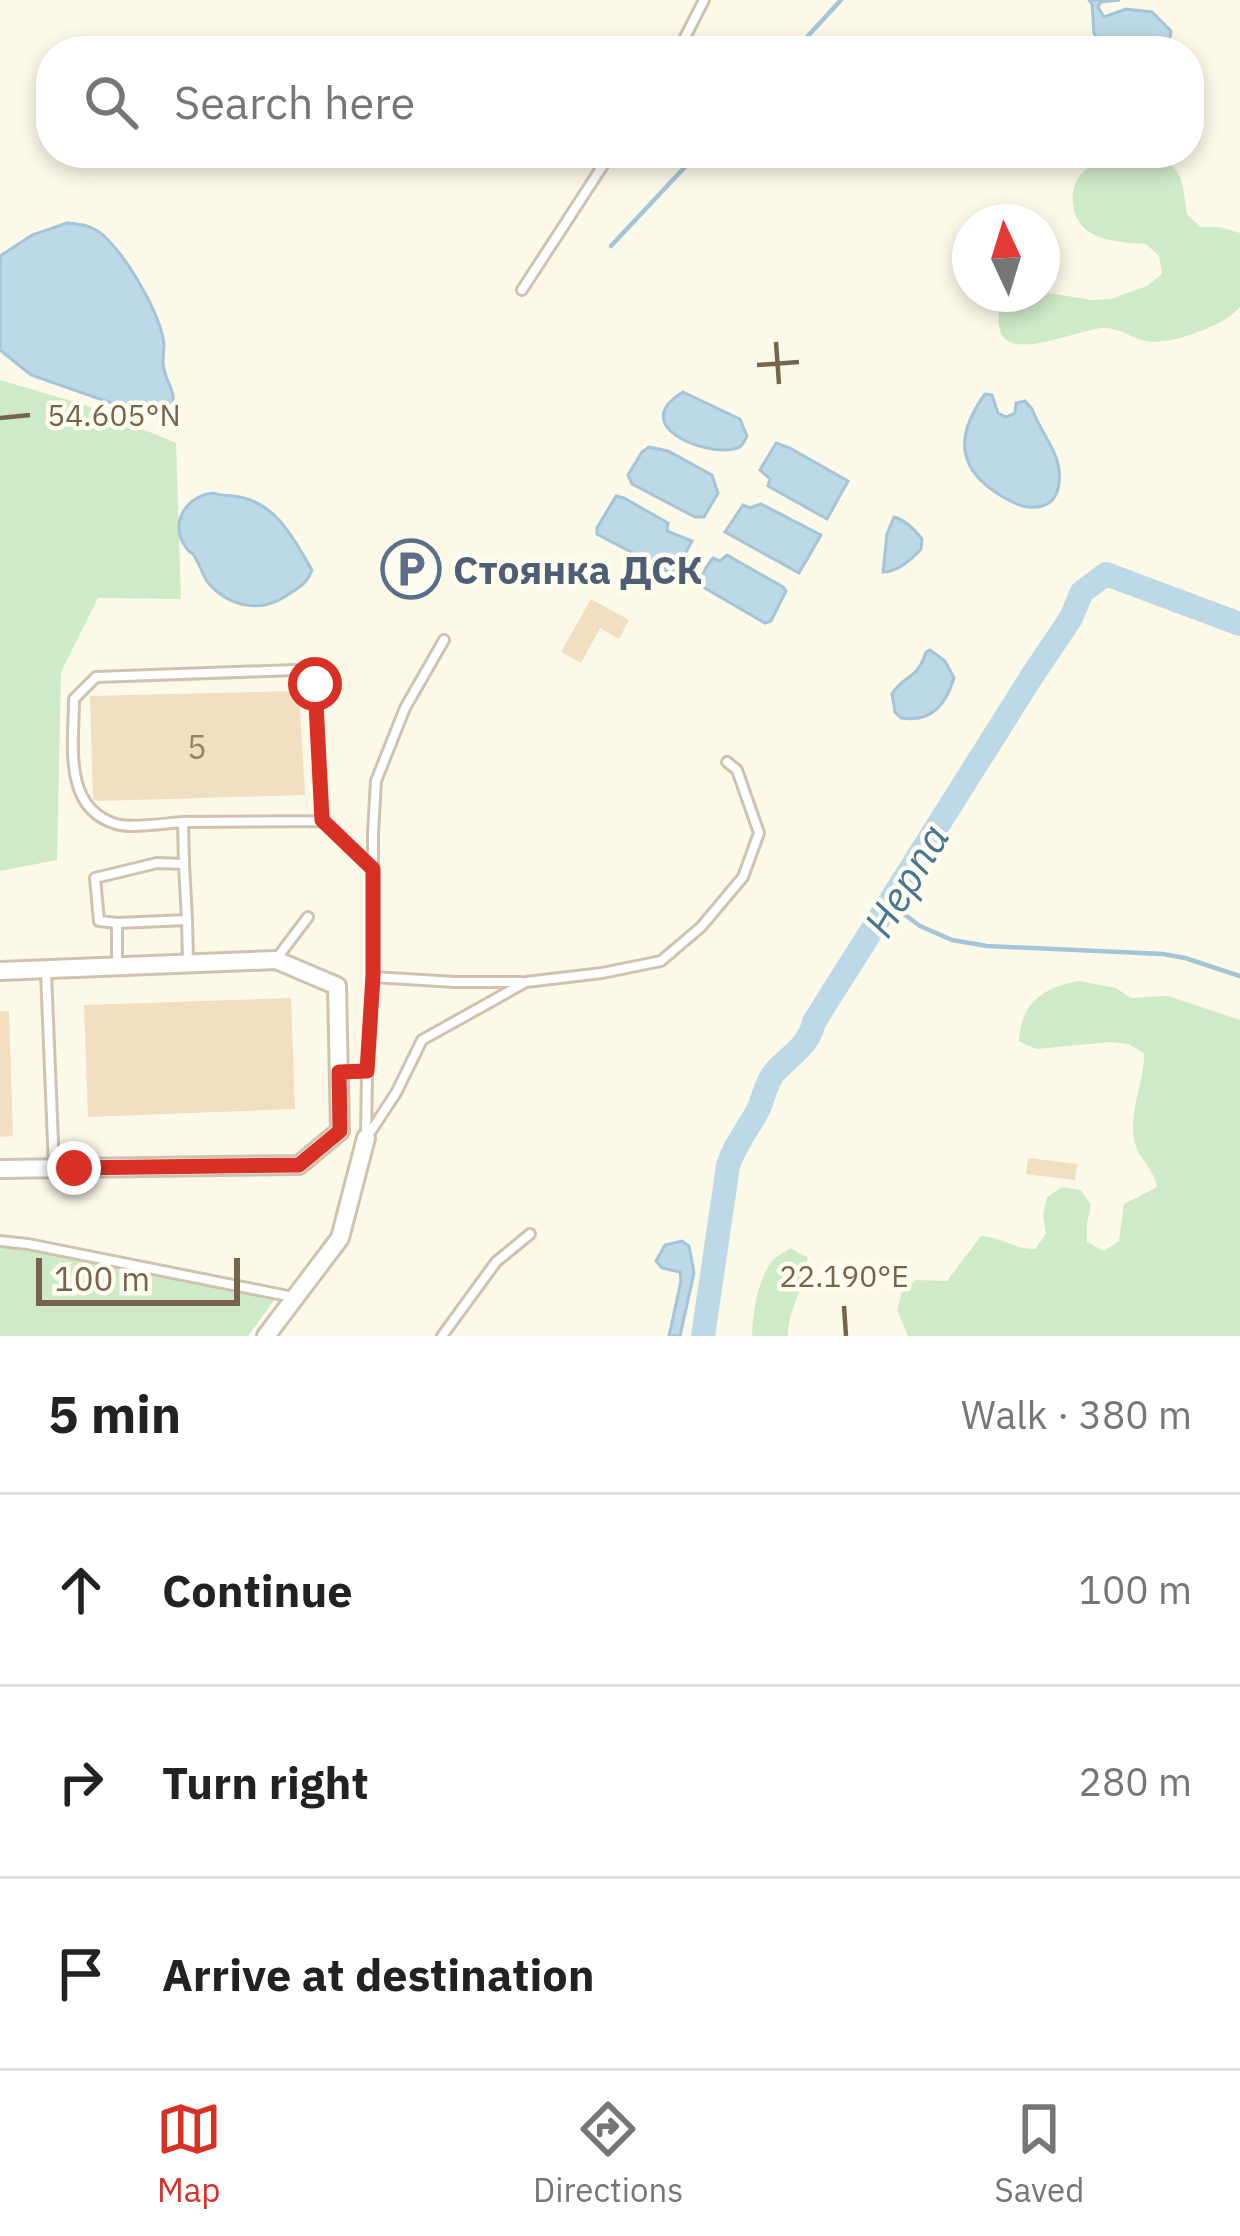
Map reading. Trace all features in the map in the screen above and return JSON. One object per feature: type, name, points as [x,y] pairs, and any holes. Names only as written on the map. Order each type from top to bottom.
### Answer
[{"type":"street","points":[[0,971],[276,960],[337,986],[340,1131],[299,1165],[0,1169]]},
{"type":"street","points":[[266,1336],[340,1238],[366,1138]]},
{"type":"lane","points":[[685,36],[704,0]]},
{"type":"lane","points":[[522,290],[601,168]]},
{"type":"lane","points":[[366,1138],[376,782],[405,708],[444,640]]},
{"type":"lane","points":[[322,820],[118,825],[89,810],[75,782],[74,700],[97,677],[295,670],[315,684],[322,820],[373,869]]},
{"type":"lane","points":[[373,976],[526,982],[661,961],[701,927],[743,877],[759,833],[737,770],[727,762]]},
{"type":"lane","points":[[183,822],[188,965]]},
{"type":"lane","points":[[184,864],[157,863],[95,878],[99,920],[187,920]]},
{"type":"lane","points":[[276,960],[308,917]]},
{"type":"lane","points":[[117,923],[117,968]]},
{"type":"lane","points":[[46,969],[54,1168]]},
{"type":"lane","points":[[366,1138],[396,1093],[422,1040],[526,982]]},
{"type":"lane","points":[[339,1072],[367,1071]]},
{"type":"lane","points":[[442,1336],[496,1262],[530,1234]]},
{"type":"lane","points":[[0,1241],[295,1297]]},
{"type":"green space","points":[[1088,168],[1173,168],[1187,214],[1200,227],[1240,233],[1240,307],[1210,327],[1156,342],[1103,328],[1033,344],[1005,338],[1000,312],[1060,312],[1060,295],[1111,299],[1147,286],[1162,274],[1159,256],[1146,244],[1094,235],[1082,225],[1074,210],[1079,177]]},
{"type":"green space","points":[[0,380],[85,405],[176,443],[181,599],[98,598],[61,672],[57,860],[0,871]]},
{"type":"green space","points":[[1079,981],[1116,988],[1131,998],[1168,996],[1240,1020],[1240,1336],[908,1336],[897,1310],[902,1292],[916,1280],[947,1281],[981,1236],[1035,1249],[1046,1234],[1047,1197],[1062,1187],[1081,1190],[1091,1205],[1087,1242],[1104,1251],[1119,1241],[1124,1204],[1157,1187],[1133,1132],[1144,1053],[1128,1044],[1110,1042],[1036,1049],[1019,1041],[1024,1016],[1036,999]]},
{"type":"green space","points":[[0,1247],[197,1275],[276,1298],[248,1336],[0,1336]]},
{"type":"green space","points":[[790,1248],[807,1257],[788,1336],[752,1336],[764,1276],[774,1259]]},
{"type":"water","points":[[1089,0],[1120,0],[1101,2],[1098,7],[1104,17],[1126,9],[1152,12],[1171,31],[1170,36],[1096,36]]},
{"type":"water","points":[[67,223],[103,235],[141,285],[164,343],[163,363],[173,394],[169,418],[151,417],[31,375],[0,350],[0,256],[32,235]]},
{"type":"water","points":[[683,392],[740,419],[747,436],[742,444],[721,450],[677,436],[663,416],[668,404]]},
{"type":"water","points":[[985,394],[992,395],[998,413],[1006,417],[1015,413],[1016,403],[1025,401],[1032,409],[1059,469],[1056,494],[1044,506],[1025,506],[1003,497],[976,476],[969,464],[965,451],[968,424]]},
{"type":"water","points":[[776,443],[848,481],[827,519],[768,486],[770,479],[760,470]]},
{"type":"water","points":[[649,447],[668,451],[712,475],[718,493],[704,517],[695,517],[632,484],[628,475]]},
{"type":"water","points":[[214,493],[249,499],[272,513],[312,570],[305,582],[276,601],[256,606],[236,603],[210,585],[179,528],[189,504]]},
{"type":"water","points":[[616,496],[668,523],[667,531],[692,541],[677,569],[671,573],[597,534]]},
{"type":"water","points":[[761,504],[821,535],[799,573],[725,532],[743,505]]},
{"type":"water","points":[[894,517],[922,539],[921,549],[899,568],[883,572],[887,534]]},
{"type":"water","points":[[727,555],[786,591],[771,621],[765,623],[703,587],[710,561]]},
{"type":"water","points":[[930,650],[945,661],[954,678],[951,687],[936,710],[921,718],[901,718],[892,694]]},
{"type":"water","points":[[682,1241],[689,1246],[694,1273],[680,1336],[669,1336],[680,1272],[662,1268],[656,1261],[665,1245]]},
{"type":"building","points":[[591,599],[629,620],[619,639],[600,628],[581,663],[561,652]]},
{"type":"building","points":[[299,691],[305,795],[93,799],[90,696]]},
{"type":"building","points":[[291,998],[295,1109],[88,1117],[84,1005]]},
{"type":"building","points":[[0,1011],[9,1011],[13,1136],[0,1137]]},
{"type":"building","points":[[1028,1158],[1077,1164],[1075,1180],[1026,1174]]},
{"type":"waterway","points":[[808,36],[841,0]]},
{"type":"waterway","points":[[611,246],[684,168]]},
{"type":"waterway","name":"Нерпа","points":[[703,1336],[728,1166],[769,1081],[807,1038],[1071,618],[1082,592],[1106,574],[1240,624]]},
{"type":"waterway","points":[[889,903],[920,926],[952,940],[987,946],[1163,954],[1240,976]]},
{"type":"place","name":"Стоянка ДСК","points":[[411,569]]},
{"type":"route","points":[[74,1168],[299,1165],[340,1131],[339,1072],[367,1071],[373,869],[322,820],[315,684]]}]
